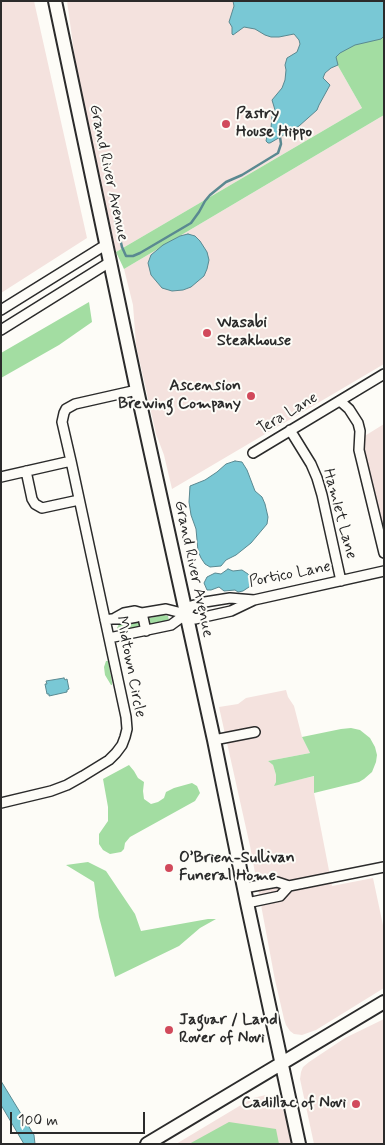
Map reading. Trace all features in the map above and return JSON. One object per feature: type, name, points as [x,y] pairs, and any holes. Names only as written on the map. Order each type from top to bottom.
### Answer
[{"type":"main road","name":"Grand River Avenue","points":[[55,1],[137,390],[190,616],[247,903],[299,1144]]},
{"type":"main road","points":[[147,1144],[384,1002]]},
{"type":"street","points":[[1,310],[106,244]]},
{"type":"street","points":[[1,330],[110,262]]},
{"type":"street","name":"Tera Lane","points":[[253,453],[384,374]]},
{"type":"street","name":"Midtown Circle","points":[[1,803],[68,785],[116,754],[125,737],[126,717],[109,638],[108,620],[62,422],[66,409],[74,404],[137,390]]},
{"type":"street","name":"Tera Lane","points":[[340,401],[349,409],[358,423],[360,430],[359,450],[384,553]]},
{"type":"street","name":"Hamlet Lane","points":[[290,430],[311,464],[317,478],[341,580]]},
{"type":"street","points":[[1,477],[71,461]]},
{"type":"street","points":[[26,471],[32,499],[42,508],[79,500]]},
{"type":"street","name":"Portico Lane","points":[[109,638],[171,625],[190,616],[191,606],[205,602],[230,598],[254,600],[384,571]]},
{"type":"street","points":[[108,620],[126,620],[137,617],[142,613],[166,609],[190,616],[231,611],[254,600]]},
{"type":"street","points":[[142,613],[146,630]]},
{"type":"street","points":[[214,740],[255,732]]},
{"type":"street","points":[[244,888],[277,882],[290,886],[384,867]]},
{"type":"street","points":[[247,903],[280,896],[290,886]]},
{"type":"shaded area","points":[[1,1],[34,1],[87,238],[1,293]]},
{"type":"shaded area","points":[[67,1],[301,1],[362,108],[116,252],[77,74]]},
{"type":"shaded area","points":[[384,115],[384,364],[172,489],[164,455],[156,434],[136,345],[133,305],[124,269]]},
{"type":"shaded area","points":[[384,424],[384,534],[363,437]]},
{"type":"shaded area","points":[[286,690],[294,706],[302,737],[310,753],[268,761],[273,765],[276,775],[275,785],[315,776],[314,793],[332,886],[373,878],[384,930],[384,988],[316,1030],[302,1035],[294,1034],[290,1031],[284,1019],[250,846],[219,707],[238,704],[246,698]]},
{"type":"shaded area","points":[[384,1019],[384,1144],[314,1144],[300,1079],[303,1067],[345,1038]]},
{"type":"shaded area","points":[[266,1095],[275,1098],[281,1106],[292,1144],[176,1144],[253,1098]]},
{"type":"green space","points":[[301,1],[384,1],[384,115],[124,269],[116,252],[362,108]]},
{"type":"green space","points":[[89,302],[92,322],[59,345],[1,378],[1,353]]},
{"type":"green space","points":[[163,615],[168,616],[169,620],[151,624],[148,621],[150,618]]},
{"type":"green space","points":[[140,621],[141,625],[139,627],[120,630],[117,628],[119,624]]},
{"type":"green space","points":[[106,661],[108,661],[112,685],[105,675],[104,667]]},
{"type":"green space","points":[[351,728],[360,730],[370,738],[375,747],[376,762],[372,772],[364,779],[359,782],[314,793],[314,776],[274,786],[276,775],[273,765],[268,761],[310,753],[302,737]]},
{"type":"green space","points":[[129,765],[138,778],[144,782],[144,799],[151,804],[164,798],[166,792],[192,783],[197,786],[200,793],[195,801],[130,837],[121,852],[110,854],[103,850],[99,844],[99,834],[108,821],[108,807],[103,779]]},
{"type":"green space","points":[[88,862],[106,871],[135,914],[141,931],[216,919],[200,928],[179,946],[115,977],[99,917],[94,882],[66,865]]},
{"type":"green space","points":[[229,1122],[276,1129],[279,1144],[189,1144]]},
{"type":"water","points":[[233,1],[384,1],[384,36],[381,39],[355,45],[340,53],[336,57],[338,65],[325,73],[323,78],[330,85],[317,110],[299,126],[268,143],[266,141],[267,136],[275,110],[272,100],[282,88],[285,80],[287,58],[297,52],[300,44],[294,34],[271,37],[255,29],[244,27],[233,35],[229,22],[234,6]]},
{"type":"water","points":[[188,234],[195,236],[207,252],[209,260],[204,276],[191,287],[183,290],[172,291],[162,288],[151,275],[148,263],[151,255],[163,245]]},
{"type":"water","points":[[235,461],[242,462],[255,491],[262,497],[268,517],[267,524],[251,543],[236,555],[226,560],[221,566],[210,567],[205,564],[198,551],[196,529],[189,502],[190,486],[205,480],[226,464]]},
{"type":"water","points":[[228,569],[233,571],[242,570],[248,574],[254,580],[252,585],[238,592],[235,590],[224,591],[219,587],[207,590],[204,583],[207,577],[215,573],[221,574]]},
{"type":"water","points":[[64,678],[65,680],[67,679],[69,689],[67,692],[49,696],[45,684],[47,684],[46,681]]},
{"type":"water","points":[[1,1081],[34,1135],[35,1144],[24,1144],[1,1105]]},
{"type":"waterway","points":[[115,217],[126,256],[140,253],[191,223],[210,195],[226,182],[242,175],[278,153],[281,144],[280,137]]},
{"type":"place","name":"Pastry House Hippo","points":[[226,124]]},
{"type":"place","name":"Wasabi Steakhouse","points":[[207,333]]},
{"type":"place","name":"Ascension Brewing Company","points":[[251,396]]},
{"type":"place","name":"O’Brien-Sullivan Funeral Home","points":[[169,868]]},
{"type":"place","name":"Jaguar / Land Rover of Novi","points":[[169,1030]]},
{"type":"place","name":"Cadillac of Novi","points":[[356,1104]]}]
